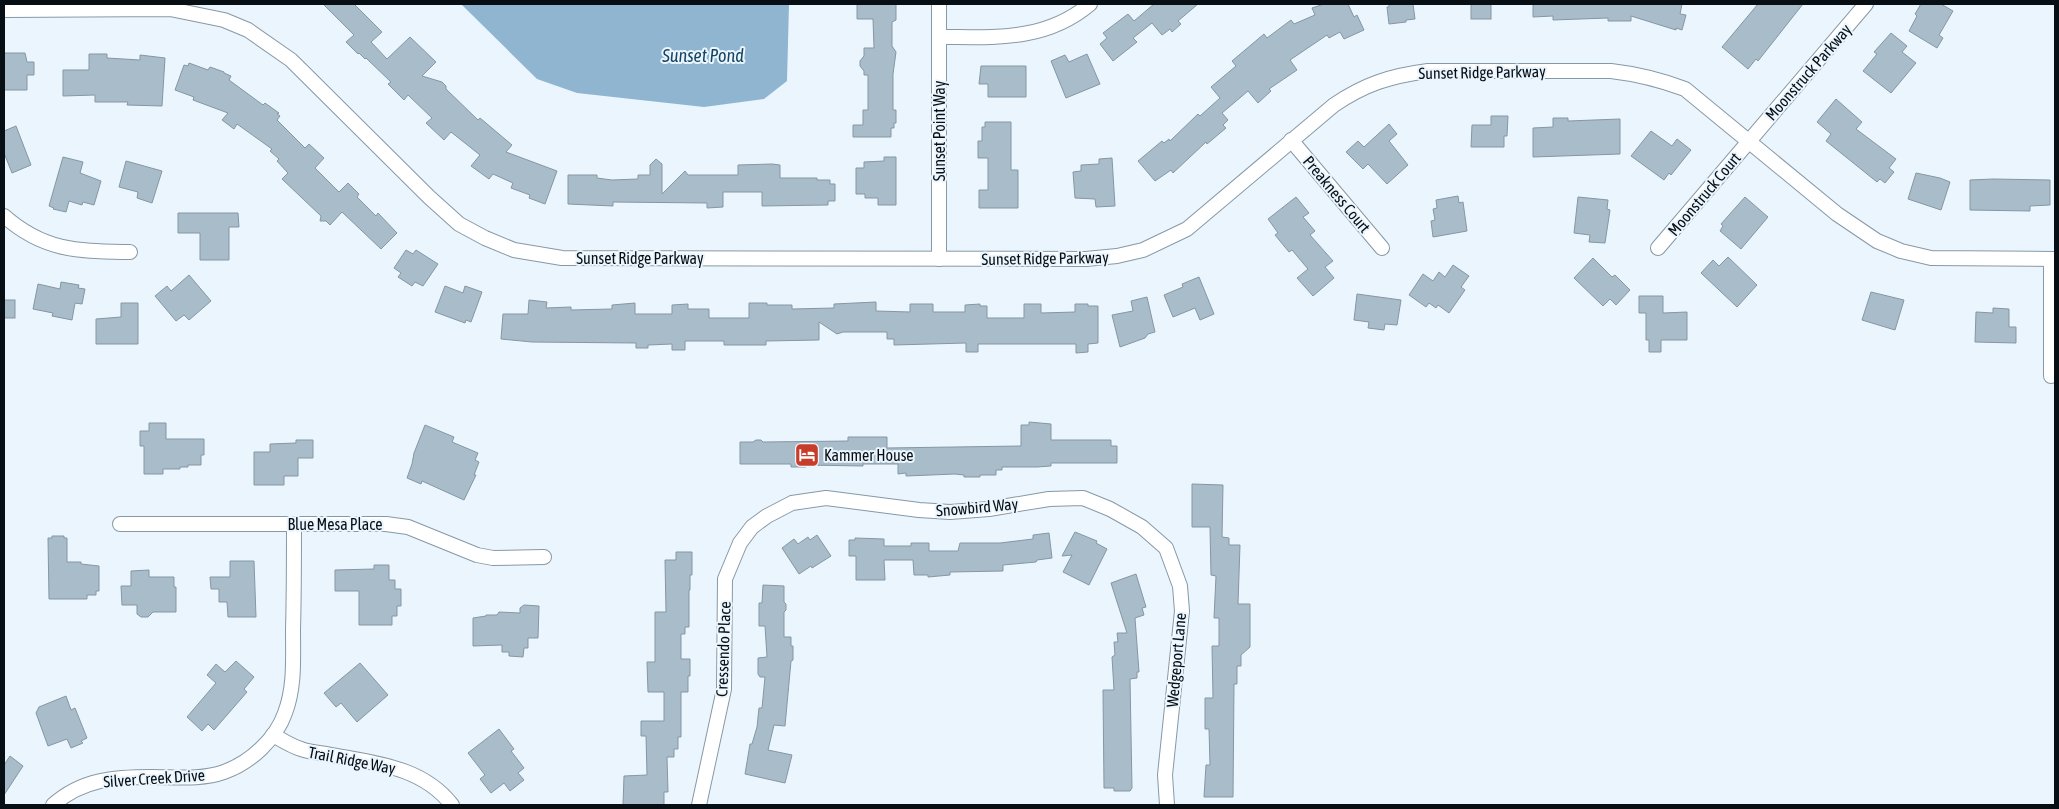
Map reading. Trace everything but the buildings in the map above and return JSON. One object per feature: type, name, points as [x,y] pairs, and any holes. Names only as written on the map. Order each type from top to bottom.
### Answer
[{"type":"street","name":"Sunset Point Way","points":[[939,4],[939,259]]},
{"type":"street","points":[[939,37],[1010,37],[1032,34],[1068,19],[1090,4]]},
{"type":"street","name":"Moonstruck Parkway","points":[[1750,140],[1866,4]]},
{"type":"street","name":"Sunset Ridge Parkway","points":[[4,10],[170,8],[224,20],[248,30],[291,60],[429,197],[459,224],[485,238],[514,250],[562,258],[1086,259],[1117,256],[1143,250],[1186,229],[1334,105],[1352,92],[1375,82],[1391,77],[1428,71],[1611,71],[1637,74],[1664,81],[1685,90],[1750,140],[1861,232],[1888,246],[1931,258],[2053,259]]},
{"type":"street","name":"Preakness Court","points":[[1291,140],[1382,248]]},
{"type":"street","name":"Moonstruck Court","points":[[1658,248],[1750,140]]},
{"type":"street","points":[[4,216],[28,234],[57,246],[80,251],[130,252]]},
{"type":"street","points":[[2050,376],[2053,259]]},
{"type":"street","name":"Snowbird Way","points":[[752,527],[767,516],[792,503],[826,498],[950,512],[988,509],[1049,499],[1083,498],[1110,509],[1142,527]]},
{"type":"street","name":"Blue Mesa Place","points":[[120,524],[386,524],[408,527],[478,555],[493,558],[544,557]]},
{"type":"street","name":"Silver Creek Drive","points":[[54,805],[66,794],[81,786],[112,778],[195,777],[224,772],[250,759],[274,735],[285,714],[293,683],[294,524]]},
{"type":"street","name":"Cressendo Place","points":[[699,805],[724,690],[725,580],[740,543],[752,527]]},
{"type":"street","name":"Wedgeport Lane","points":[[1142,527],[1166,548],[1180,586],[1181,602],[1165,776],[1167,805]]},
{"type":"street","name":"Trail Ridge Way","points":[[274,735],[300,749],[386,765],[409,772],[428,782],[445,796],[452,805]]},
{"type":"water","name":"Sunset Pond","points":[[461,4],[789,4],[787,81],[764,99],[704,107],[577,93],[537,79]]},
{"type":"place","name":"Kammer House","points":[[807,455]]}]
